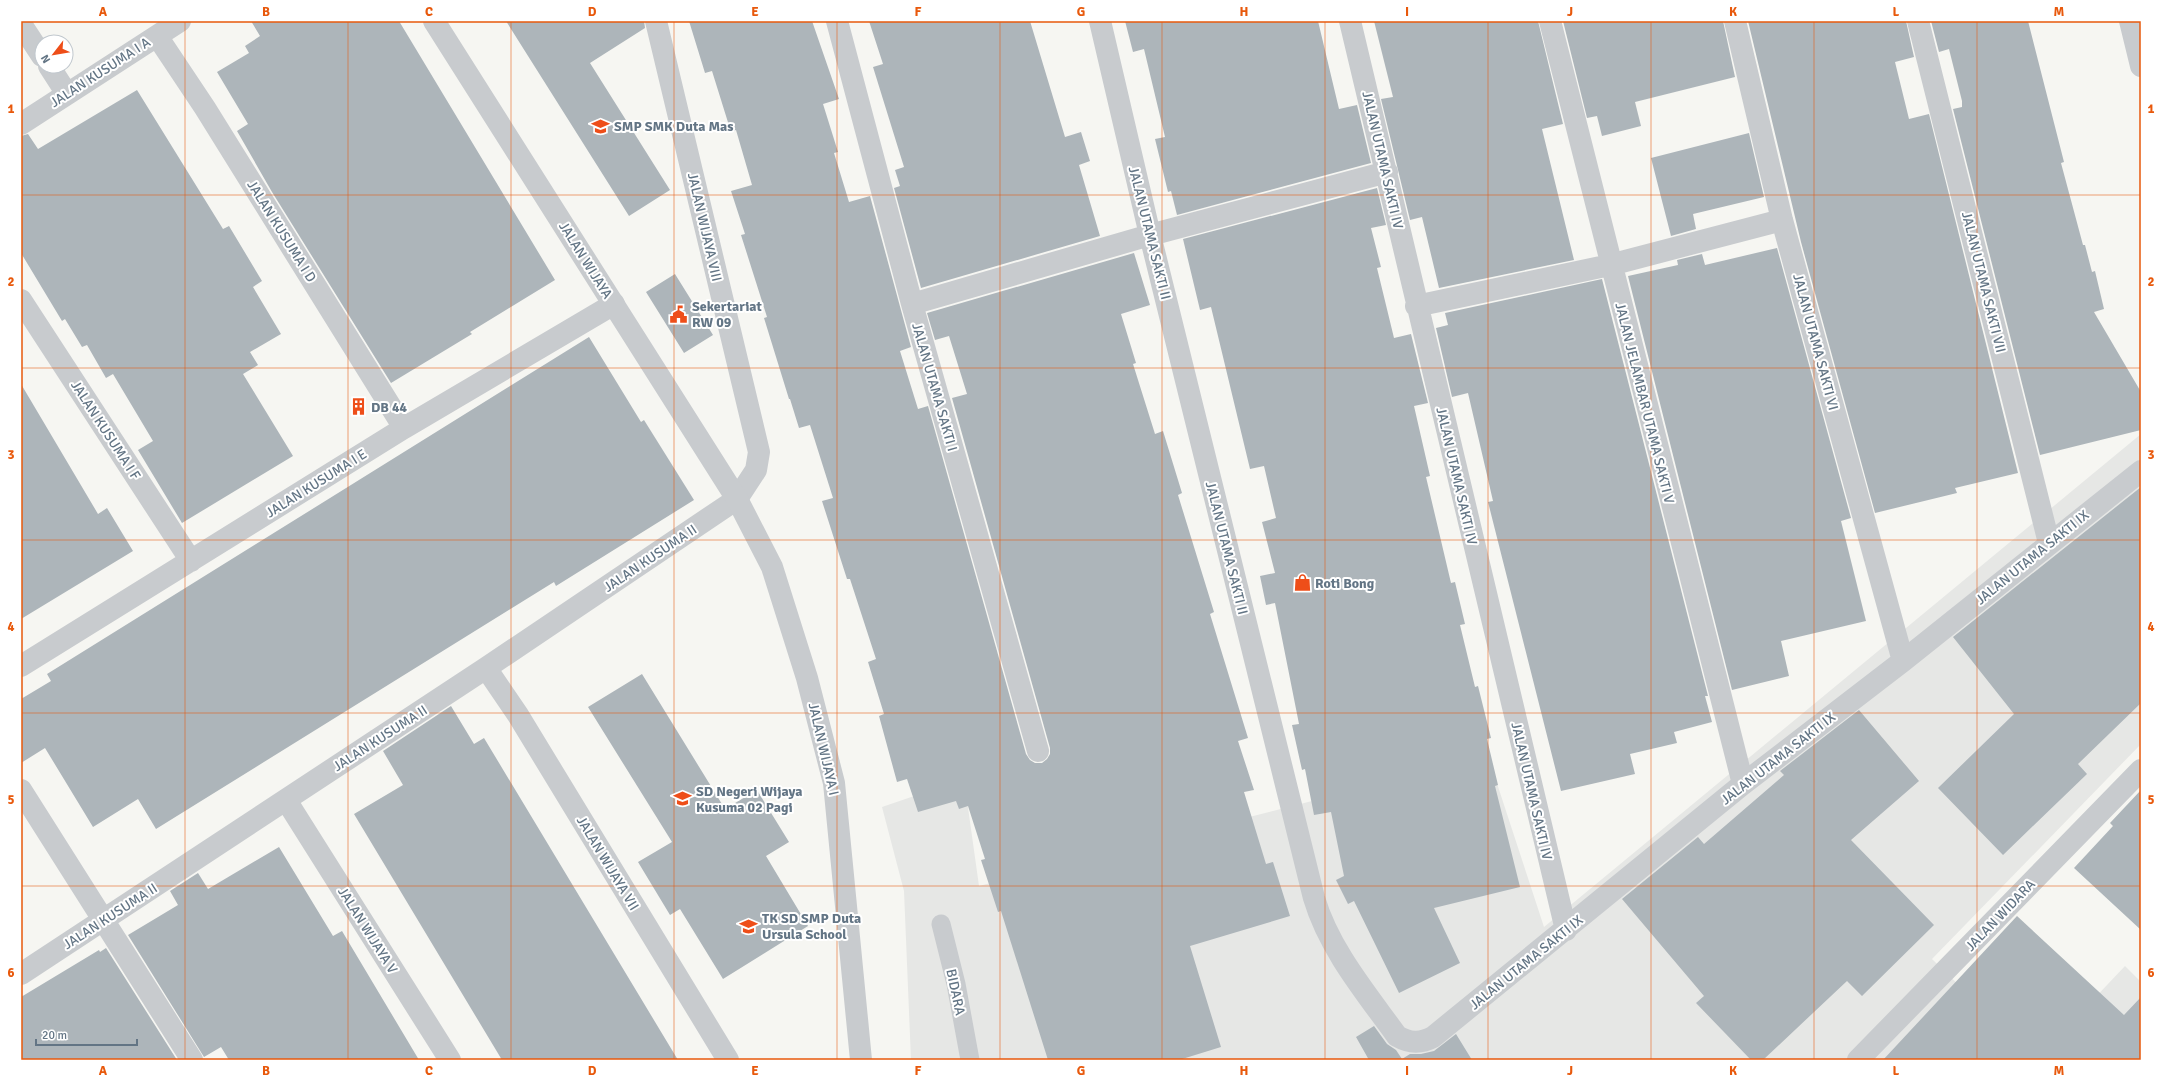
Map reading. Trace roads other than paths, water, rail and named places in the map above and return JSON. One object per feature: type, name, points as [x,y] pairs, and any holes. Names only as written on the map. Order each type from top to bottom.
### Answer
[{"type":"street","name":"JALAN KUSUMA I A","points":[[21,124],[180,21]]},
{"type":"street","name":"JALAN WIJAYA","points":[[434,21],[738,499]]},
{"type":"street","name":"JALAN WIJAYA VIII","points":[[656,21],[759,452],[756,470],[738,499]]},
{"type":"street","name":"JALAN UTAMA SAKTI I","points":[[837,21],[912,304],[1038,751]]},
{"type":"street","name":"JALAN UTAMA SAKTI II","points":[[1100,21],[1150,235],[1321,922],[1332,942],[1397,1036],[1405,1041],[1415,1042]]},
{"type":"street","name":"JALAN UTAMA SAKTI IV","points":[[1350,21],[1387,172],[1416,306],[1566,930]]},
{"type":"street","name":"JALAN JELAMBAR UTAMA SAKTI V","points":[[1550,21],[1610,265],[1743,784]]},
{"type":"street","name":"JALAN UTAMA SAKTI VI","points":[[1735,21],[1782,220],[1903,661]]},
{"type":"street","name":"JALAN UTAMA SAKTI VII","points":[[1918,21],[2049,543]]},
{"type":"street","points":[[2130,21],[2141,66]]},
{"type":"street","points":[[21,24],[34,44]]},
{"type":"street","name":"JALAN KUSUMA I D","points":[[157,36],[205,108],[404,428]]},
{"type":"street","points":[[54,74],[67,94]]},
{"type":"street","points":[[912,304],[1150,235],[1387,172]]},
{"type":"street","points":[[1416,306],[1610,265],[1782,220]]},
{"type":"street","name":"JALAN KUSUMA I F","points":[[21,300],[191,561]]},
{"type":"street","name":"JALAN KUSUMA I E","points":[[21,666],[404,428],[614,304]]},
{"type":"street","name":"JALAN UTAMA SAKTI IX","points":[[1415,1042],[1425,1042],[1433,1037],[1743,784],[1903,661],[2141,471]]},
{"type":"street","name":"JALAN KUSUMA II","points":[[21,974],[486,668],[738,499]]},
{"type":"street","name":"JALAN WIJAYA I","points":[[738,499],[772,567],[807,678],[834,783],[861,1060]]},
{"type":"street","name":"JALAN WIJAYA VII","points":[[486,668],[518,715],[728,1060]]},
{"type":"street","name":"JALAN WIDARA","points":[[1858,1060],[2141,770]]},
{"type":"street","points":[[21,790],[102,921],[192,1060]]},
{"type":"street","name":"JALAN WIJAYA V","points":[[286,800],[450,1060]]},
{"type":"lane","name":"BIDARA","points":[[941,924],[956,984],[970,1060]]},
{"type":"place","name":"SMP SMK Duta Mas","points":[[601,126]]},
{"type":"place","name":"Sekertariat RW 09","points":[[679,314]]},
{"type":"place","name":"DB 44","points":[[358,407]]},
{"type":"place","name":"Roti Bong","points":[[1302,583]]},
{"type":"place","name":"SD Negeri Wijaya Kusuma 02 Pagi","points":[[683,799]]},
{"type":"place","name":"TK SD SMP Duta Ursula School","points":[[749,926]]}]
